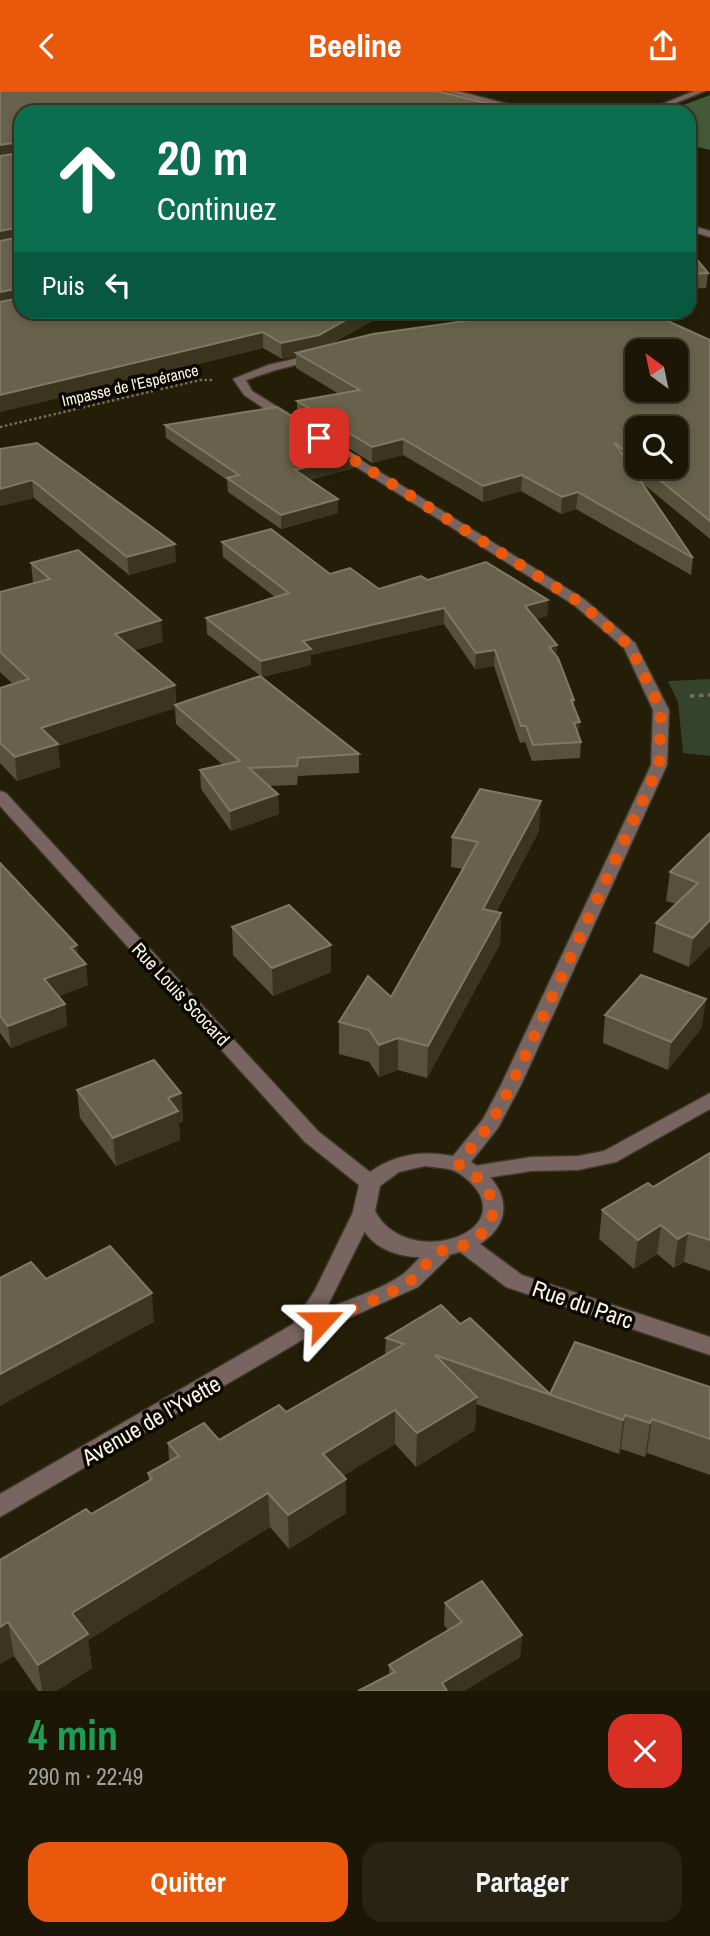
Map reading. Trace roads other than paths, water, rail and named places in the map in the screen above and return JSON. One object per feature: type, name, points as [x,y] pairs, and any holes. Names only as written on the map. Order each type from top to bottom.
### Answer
[{"type":"street","points":[[448,91],[505,105]]},
{"type":"street","points":[[665,105],[701,91]]},
{"type":"street","points":[[430,330],[476,319]]},
{"type":"street","points":[[338,352],[271,367],[239,379],[248,393],[579,602],[630,646],[661,710],[659,765],[511,1086],[466,1168]]},
{"type":"street","name":"Rue Louis Scocard","points":[[0,796],[313,1137],[370,1183]]},
{"type":"street","points":[[466,1168],[490,1190],[494,1210],[485,1230],[466,1245],[440,1252],[405,1248],[377,1233],[364,1211],[370,1183],[393,1166],[425,1159],[466,1168],[578,1163],[609,1157],[710,1100]]},
{"type":"street","name":"Avenue de l'Yvette","points":[[301,1330],[324,1293],[364,1211]]},
{"type":"street","name":"Rue du Parc","points":[[466,1245],[514,1281],[710,1346]]},
{"type":"street","name":"Avenue de l'Yvette","points":[[0,1507],[301,1330],[410,1281],[440,1252]]}]
